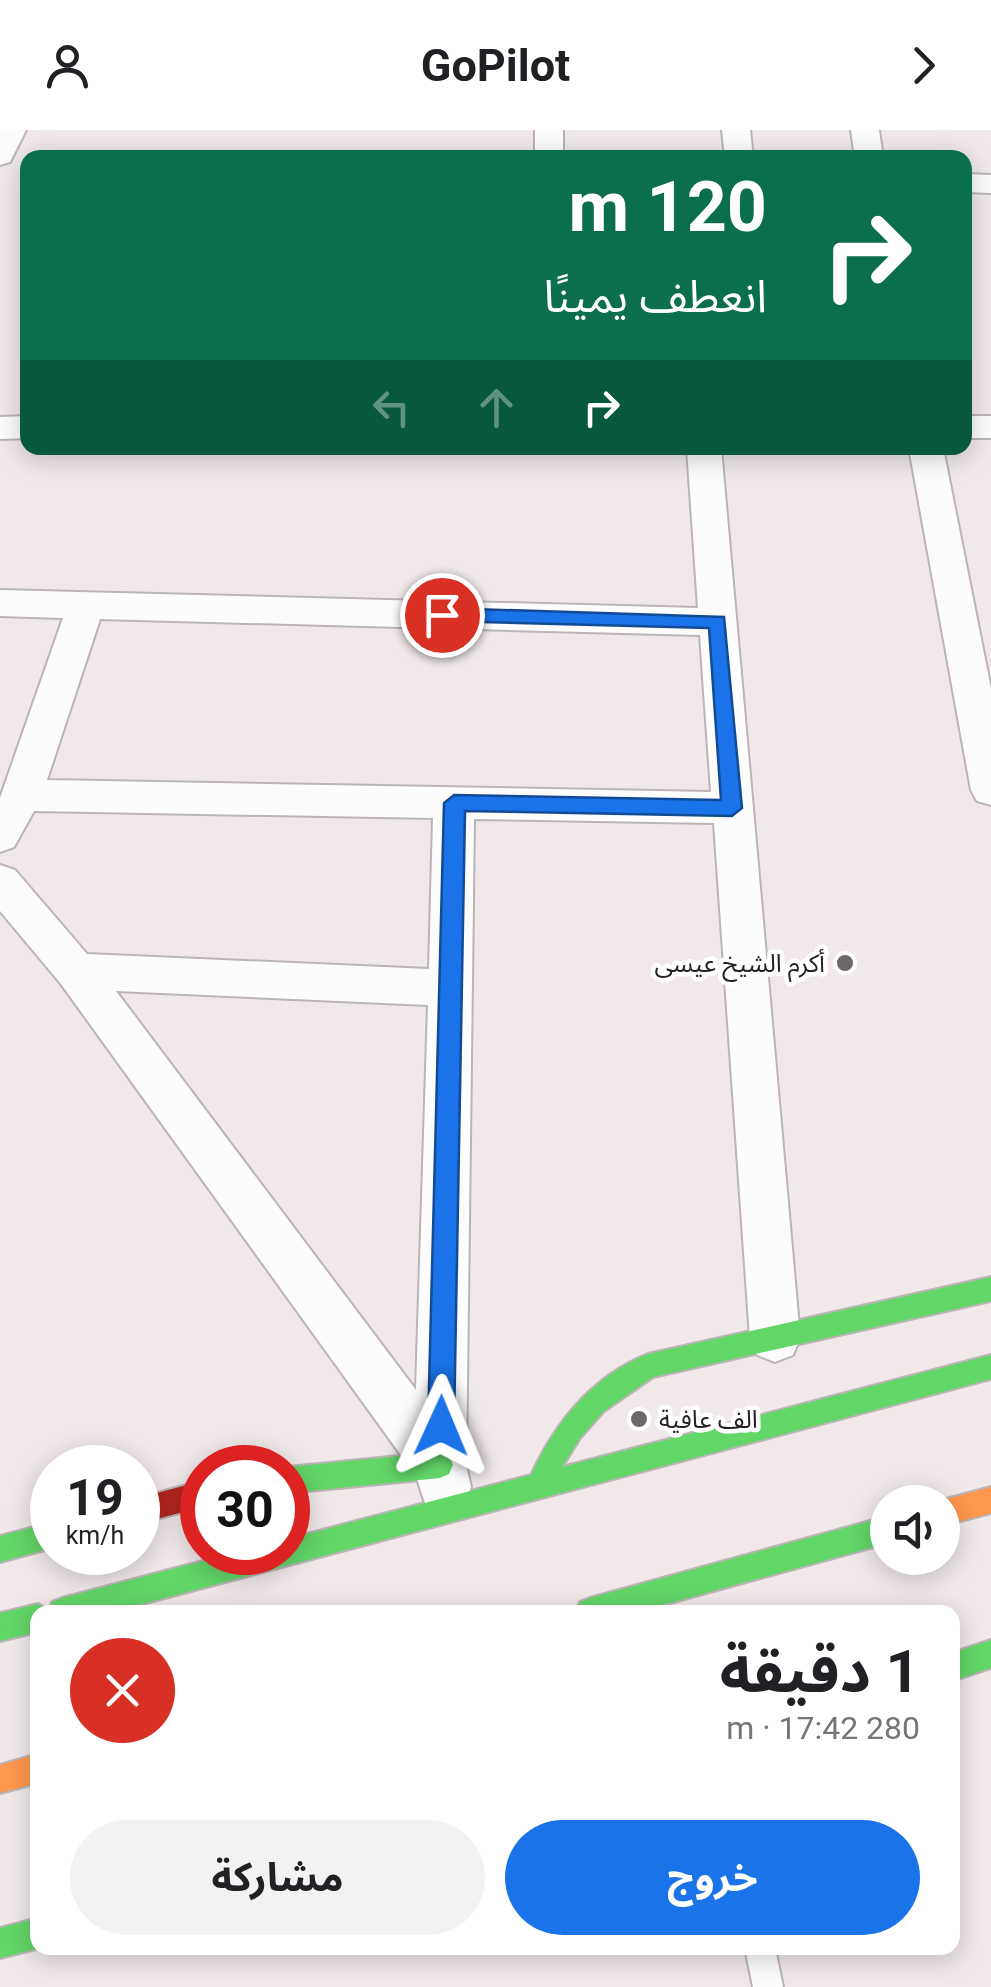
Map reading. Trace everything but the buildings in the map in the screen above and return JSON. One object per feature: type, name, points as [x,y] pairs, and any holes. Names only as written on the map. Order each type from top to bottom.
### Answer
[{"type":"main road","points":[[540,1485],[567,1424],[598,1394],[648,1366],[991,1289]]},
{"type":"main road","points":[[310,1481],[445,1487],[540,1485],[991,1367]]},
{"type":"main road","points":[[83,1605],[445,1487]]},
{"type":"main road","points":[[960,1508],[991,1500]]},
{"type":"main road","points":[[615,1605],[870,1534]]},
{"type":"main road","points":[[0,1549],[30,1541]]},
{"type":"main road","points":[[0,1628],[30,1620]]},
{"type":"main road","points":[[960,1664],[991,1654]]},
{"type":"main road","points":[[0,1778],[30,1770]]},
{"type":"main road","points":[[0,1944],[30,1935]]},
{"type":"street","points":[[0,156],[12,130]]},
{"type":"street","points":[[705,455],[775,1338]]},
{"type":"street","points":[[928,455],[973,600],[991,790]]},
{"type":"street","points":[[0,603],[718,622]]},
{"type":"street","points":[[0,836],[22,795],[86,605]]},
{"type":"street","points":[[22,795],[732,808]]},
{"type":"street","points":[[445,1487],[454,803]]},
{"type":"street","points":[[0,882],[76,970],[445,1487]]},
{"type":"street","points":[[76,970],[451,988]]},
{"type":"lane","points":[[761,1955],[768,1987]]},
{"type":"traffic: fast","points":[[540,1485],[560,1445],[582,1415],[610,1390],[648,1366],[991,1289]]},
{"type":"traffic: fast","points":[[89,1605],[991,1367]]},
{"type":"traffic: fast","points":[[310,1478],[440,1465]]},
{"type":"traffic: fast","points":[[615,1605],[870,1534]]},
{"type":"traffic: fast","points":[[0,1549],[30,1541]]},
{"type":"traffic: fast","points":[[0,1627],[30,1620]]},
{"type":"traffic: fast","points":[[960,1664],[991,1654]]},
{"type":"traffic: fast","points":[[0,1943],[30,1935]]},
{"type":"traffic: slow","points":[[960,1508],[991,1500]]},
{"type":"traffic: slow","points":[[0,1779],[30,1770]]},
{"type":"traffic: jam","points":[[160,1505],[180,1500]]},
{"type":"place","name":"أكرم الشيخ عيسى","points":[[845,963]]},
{"type":"place","name":"الف عافية","points":[[639,1419]]},
{"type":"route","points":[[441,1426],[454,803],[732,808],[718,622],[442,615]]}]
